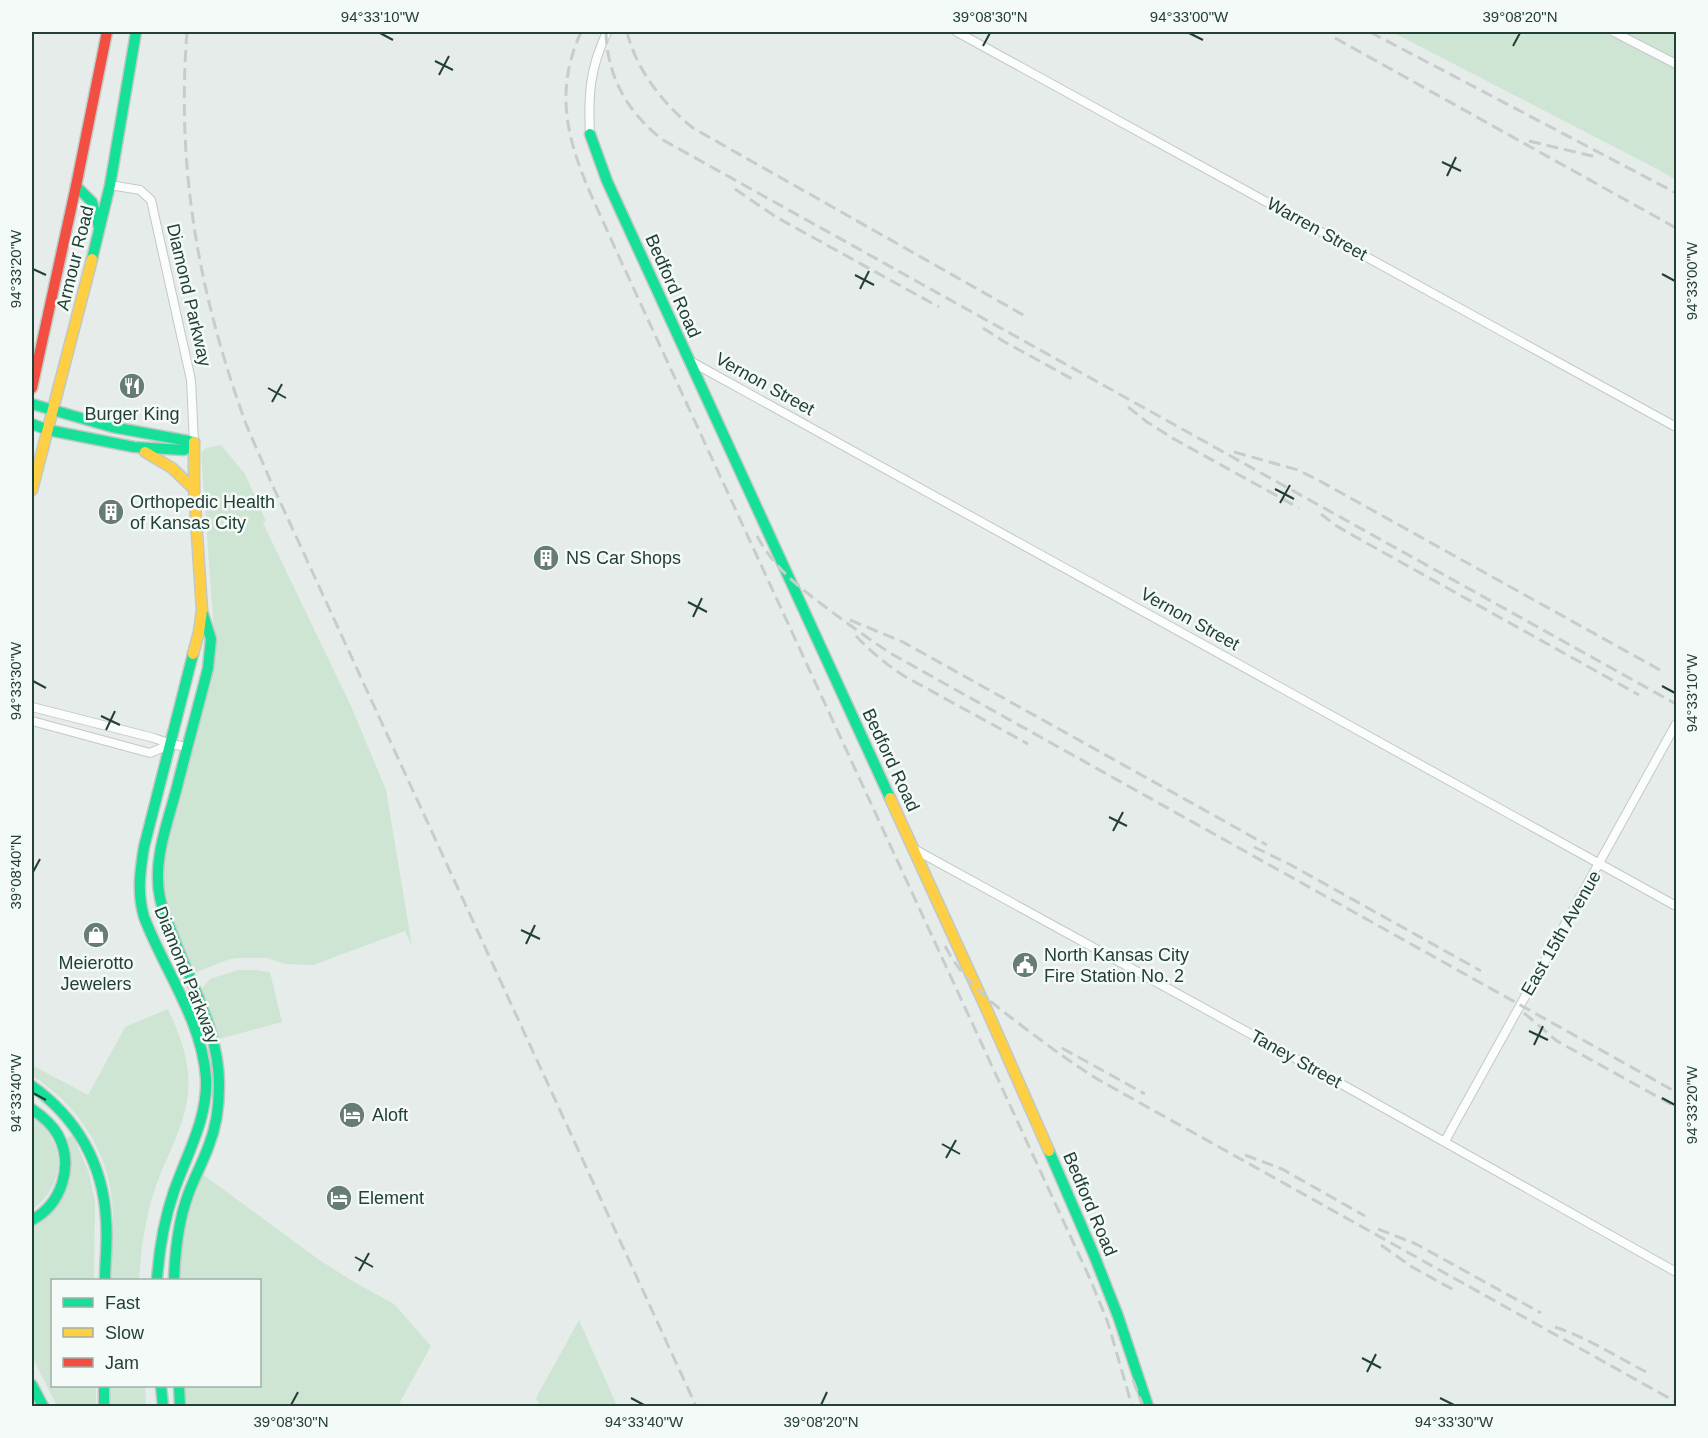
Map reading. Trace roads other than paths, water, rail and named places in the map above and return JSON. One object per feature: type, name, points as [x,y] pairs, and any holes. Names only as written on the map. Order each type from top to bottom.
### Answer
[{"type":"main road","name":"Armour Road","points":[[32,388],[107,32]]},
{"type":"main road","name":"Armour Road","points":[[32,490],[110,185],[136,32]]},
{"type":"main road","name":"Bedford Road","points":[[590,134],[607,182],[980,993],[1094,1255],[1118,1316],[1148,1407]]},
{"type":"main road","points":[[76,186],[92,202],[99,228]]},
{"type":"main road","points":[[32,360],[43,337]]},
{"type":"main road","points":[[32,404],[150,436],[194,442]]},
{"type":"main road","points":[[32,424],[48,430],[134,447],[184,450],[194,442]]},
{"type":"main road","name":"Diamond Parkway","points":[[157,1279],[168,1212],[195,1142],[205,1100],[206,1076],[198,1040],[146,922],[139,880],[142,859],[199,632],[202,610],[194,489],[194,442]]},
{"type":"main road","points":[[134,447],[162,459],[180,473],[194,489]]},
{"type":"main road","name":"Diamond Parkway","points":[[174,1279],[182,1217],[190,1187],[213,1133],[220,1085],[218,1058],[205,1012],[190,982],[158,892],[157,874],[161,849],[210,657],[211,639],[202,610]]},
{"type":"main road","points":[[32,1086],[52,1101],[76,1128],[93,1160],[106,1215],[105,1279]]},
{"type":"main road","points":[[32,1108],[55,1129],[61,1139],[66,1161],[64,1181],[54,1201],[32,1220]]},
{"type":"main road","points":[[32,1385],[43,1407]]},
{"type":"main road","points":[[104,1387],[104,1407]]},
{"type":"main road","points":[[162,1387],[163,1407]]},
{"type":"main road","points":[[179,1387],[180,1407]]},
{"type":"street","points":[[590,134],[590,84],[595,62],[607,32]]},
{"type":"street","name":"Warren Street","points":[[957,32],[1677,427]]},
{"type":"street","points":[[1614,32],[1677,64]]},
{"type":"street","name":"Diamond Parkway","points":[[110,185],[140,190],[151,200],[191,380],[194,442]]},
{"type":"street","name":"Vernon Street","points":[[688,360],[1677,906]]},
{"type":"street","points":[[32,707],[187,747]]},
{"type":"street","points":[[32,721],[150,753],[171,744]]},
{"type":"street","name":"East 15th Avenue","points":[[1445,1141],[1677,724]]},
{"type":"street","name":"Taney Street","points":[[914,849],[1445,1141],[1677,1272]]},
{"type":"railway","points":[[187,32],[184,83],[185,133],[188,182],[195,231],[215,328],[246,424],[696,1406]]},
{"type":"railway","points":[[581,32],[571,61],[566,89],[567,116],[580,169],[1091,1281],[1108,1323],[1132,1406]]},
{"type":"railway","points":[[606,32],[610,64],[622,93],[639,118],[663,140],[1676,704]]},
{"type":"railway","points":[[627,32],[637,59],[652,85],[671,108],[693,128],[1025,316]]},
{"type":"railway","points":[[1370,32],[1676,193]]},
{"type":"railway","points":[[1335,38],[1676,228]]},
{"type":"railway","points":[[1529,141],[1596,157]]},
{"type":"railway","points":[[735,189],[776,217],[939,307]]},
{"type":"railway","points":[[983,328],[1074,380]]},
{"type":"railway","points":[[1128,407],[1174,439],[1299,508]]},
{"type":"railway","points":[[1234,452],[1298,470],[1318,480],[1660,670]]},
{"type":"railway","points":[[1321,514],[1354,536],[1639,695]]},
{"type":"railway","points":[[757,536],[780,568],[798,585],[890,653],[1676,1092]]},
{"type":"railway","points":[[850,620],[903,642],[1267,845]]},
{"type":"railway","points":[[856,636],[879,658],[904,676],[1028,744]]},
{"type":"railway","points":[[1254,847],[1291,865],[1481,971]]},
{"type":"railway","points":[[945,946],[970,982],[991,1001],[1053,1049],[1099,1080],[1676,1402]]},
{"type":"railway","points":[[1524,1013],[1557,1041],[1676,1107]]},
{"type":"railway","points":[[1062,1048],[1145,1094]]},
{"type":"railway","points":[[1245,1155],[1282,1169],[1365,1216]]},
{"type":"railway","points":[[1378,1229],[1416,1244],[1541,1313]]},
{"type":"railway","points":[[1381,1245],[1412,1267],[1454,1290]]},
{"type":"railway","points":[[1555,1327],[1590,1342],[1646,1372]]},
{"type":"railway","points":[[1133,1380],[1143,1406]]},
{"type":"place","name":"Burger King","points":[[132,386]]},
{"type":"place","name":"Orthopedic Health of Kansas City","points":[[111,512]]},
{"type":"place","name":"NS Car Shops","points":[[546,558]]},
{"type":"place","name":"Meierotto Jewelers","points":[[96,935]]},
{"type":"place","name":"North Kansas City Fire Station No. 2","points":[[1025,965]]},
{"type":"place","name":"Aloft","points":[[352,1115]]},
{"type":"place","name":"Element","points":[[339,1198]]}]
